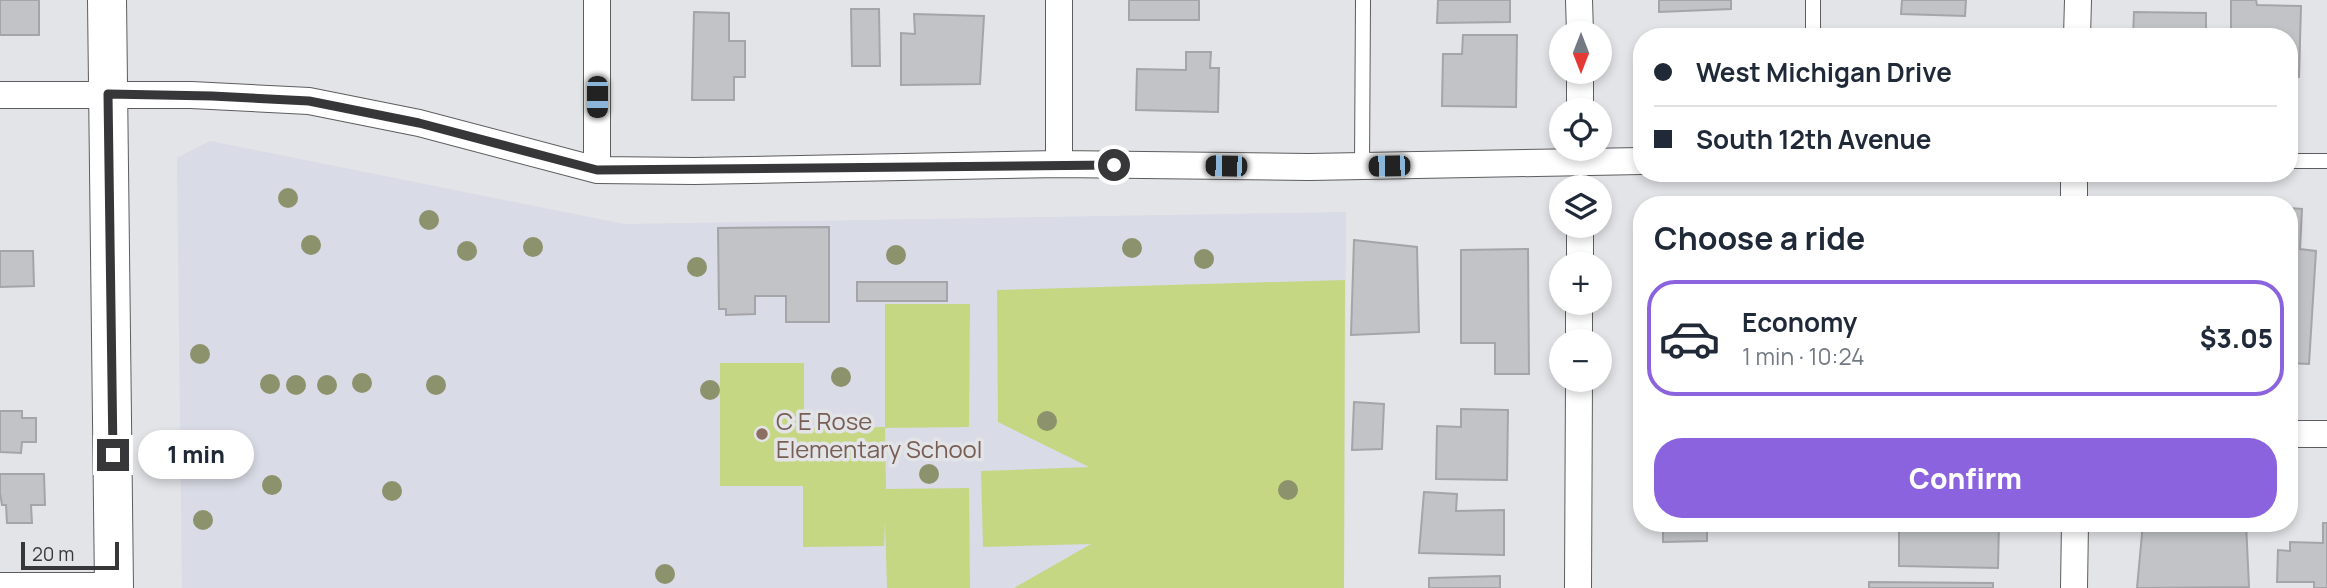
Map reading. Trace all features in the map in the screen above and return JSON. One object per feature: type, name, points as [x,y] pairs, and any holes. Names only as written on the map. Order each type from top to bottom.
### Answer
[{"type":"main road","points":[[107,0],[114,587]]},
{"type":"street","points":[[597,0],[597,170]]},
{"type":"street","points":[[1059,0],[1059,164]]},
{"type":"street","points":[[1579,0],[1580,21]]},
{"type":"street","points":[[2077,28],[2078,0]]},
{"type":"street","points":[[0,96],[108,94],[309,101],[419,123],[597,170],[694,171],[1059,164],[1580,166],[1633,162]]},
{"type":"street","points":[[1578,588],[1579,392]]},
{"type":"street","points":[[2298,434],[2327,434]]},
{"type":"street","points":[[2074,588],[2075,532]]},
{"type":"street","points":[[0,586],[114,587]]},
{"type":"lane","points":[[1362,166],[1363,0]]},
{"type":"lane","points":[[1813,0],[1813,28]]},
{"type":"lane","points":[[2298,161],[2327,161]]},
{"type":"shaded area","name":"C E Rose Elementary School","points":[[210,141],[624,224],[1346,212],[1344,588],[182,588],[177,158]]},
{"type":"green space","points":[[1345,280],[1344,588],[1014,588],[1091,544],[983,547],[981,471],[1089,467],[998,422],[997,290]]},
{"type":"green space","points":[[885,304],[970,304],[969,427],[885,428],[886,489],[969,488],[970,588],[887,588],[885,522],[884,546],[803,547],[803,486],[720,486],[720,363],[804,363],[804,428],[885,427]]},
{"type":"building","points":[[0,0],[39,0],[39,35],[0,35]]},
{"type":"building","points":[[1129,0],[1199,0],[1199,20],[1129,20]]},
{"type":"building","points":[[1438,0],[1510,0],[1510,22],[1437,23]]},
{"type":"building","points":[[1659,0],[1731,0],[1731,9],[1659,12]]},
{"type":"building","points":[[1902,0],[1966,0],[1965,16],[1901,14]]},
{"type":"building","points":[[2231,0],[2256,0],[2257,5],[2301,6],[2299,77],[2298,28],[2231,28]]},
{"type":"building","points":[[851,9],[879,9],[880,66],[852,66]]},
{"type":"building","points":[[694,12],[729,13],[729,41],[745,41],[745,77],[734,77],[734,100],[692,100]]},
{"type":"building","points":[[2134,12],[2206,13],[2206,28],[2133,28]]},
{"type":"building","points":[[914,14],[984,16],[980,84],[901,85],[901,33],[915,34]]},
{"type":"building","points":[[1463,35],[1517,35],[1516,107],[1442,106],[1443,54],[1462,54]]},
{"type":"building","points":[[1186,52],[1211,52],[1210,68],[1219,68],[1218,112],[1136,110],[1137,69],[1186,70]]},
{"type":"building","points":[[2298,209],[2302,209],[2300,249],[2316,251],[2309,364],[2298,363]]},
{"type":"building","points":[[829,227],[829,322],[786,322],[786,296],[755,296],[755,314],[726,315],[726,309],[719,309],[718,228]]},
{"type":"building","points":[[1354,240],[1417,247],[1419,332],[1351,335]]},
{"type":"building","points":[[1528,249],[1529,374],[1495,374],[1495,343],[1461,343],[1461,250]]},
{"type":"building","points":[[0,251],[33,251],[34,286],[0,287]]},
{"type":"building","points":[[857,282],[947,282],[947,301],[857,301]]},
{"type":"building","points":[[1354,402],[1384,404],[1382,449],[1352,450]]},
{"type":"building","points":[[1461,409],[1508,410],[1507,480],[1436,479],[1437,426],[1461,427]]},
{"type":"building","points":[[0,411],[22,411],[22,418],[36,418],[36,442],[22,442],[21,453],[0,452]]},
{"type":"building","points":[[0,474],[44,474],[45,505],[31,505],[32,523],[7,523],[6,505],[2,505],[0,493]]},
{"type":"building","points":[[1424,492],[1457,494],[1456,511],[1504,510],[1504,555],[1419,553]]},
{"type":"building","points":[[2323,523],[2327,523],[2327,588],[2314,588],[2314,582],[2277,582],[2278,550],[2290,551],[2290,542],[2323,543]]},
{"type":"building","points":[[1663,532],[1707,532],[1707,541],[1663,542]]},
{"type":"building","points":[[1899,532],[1999,532],[1998,568],[1899,566]]},
{"type":"building","points":[[2142,532],[2246,532],[2249,587],[2137,588]]},
{"type":"building","points":[[1500,576],[1500,588],[1429,588],[1429,578]]},
{"type":"building","points":[[1869,582],[1993,583],[1993,588],[1869,588]]},
{"type":"place","name":"C E Rose Elementary School","points":[[762,434]]},
{"type":"route","points":[[113,455],[108,94],[309,101],[419,123],[597,170],[1114,165]]}]
